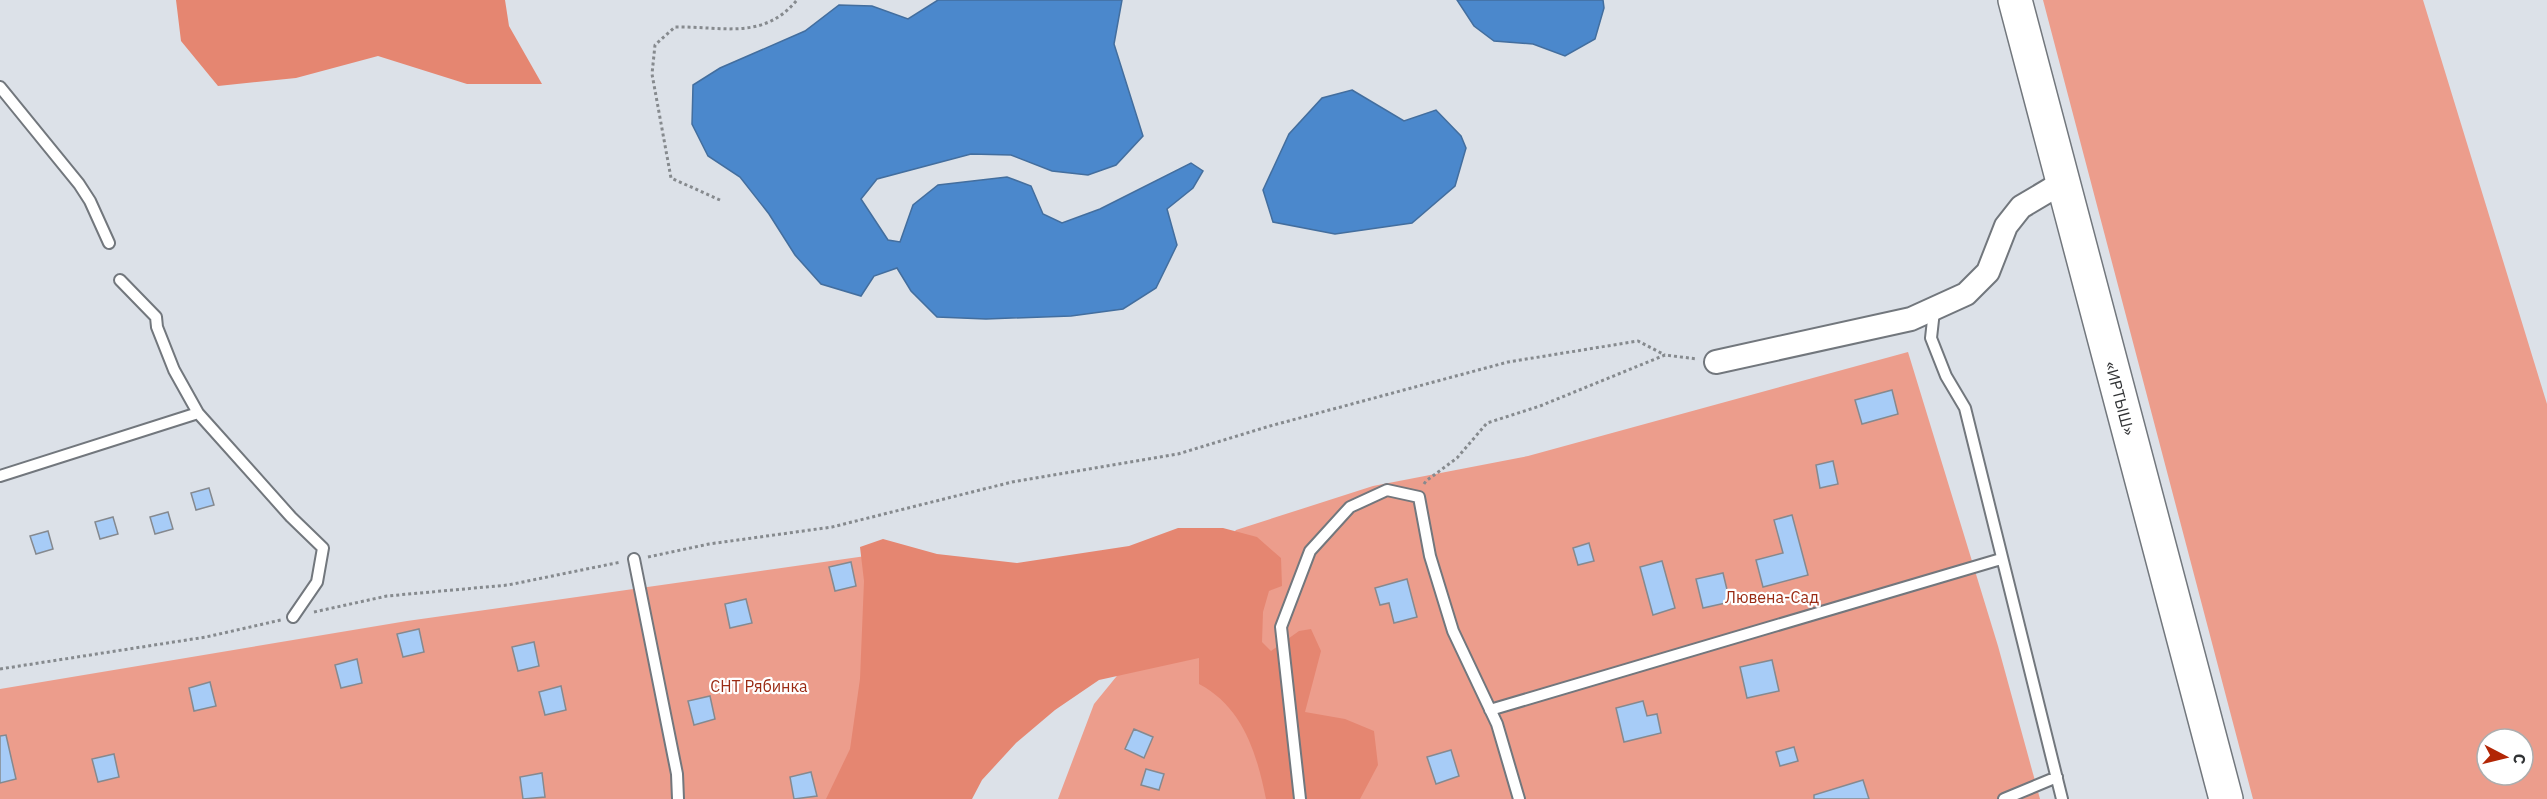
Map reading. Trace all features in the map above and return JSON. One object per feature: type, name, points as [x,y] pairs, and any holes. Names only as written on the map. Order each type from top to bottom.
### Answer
[{"type":"highway","name":"«ИРТЫШ»","points":[[2015,0],[2226,799]]},
{"type":"street","points":[[1716,362],[1911,319],[1934,311],[1966,294],[1988,272],[2006,226],[2021,207],[2064,182]]},
{"type":"lane","points":[[0,87],[79,184],[90,201],[109,243]]},
{"type":"lane","points":[[120,280],[156,317],[157,327],[174,370],[198,413],[291,517],[323,548],[317,582],[293,617]]},
{"type":"lane","points":[[1934,311],[1931,338],[1946,376],[1965,408],[2062,799]]},
{"type":"lane","points":[[0,476],[198,413]]},
{"type":"lane","points":[[1300,799],[1281,627],[1310,551],[1350,507],[1387,490],[1419,497],[1430,556],[1453,631],[1497,724],[1520,799]]},
{"type":"lane","points":[[1490,710],[2001,559]]},
{"type":"lane","points":[[634,560],[677,774],[678,799]]},
{"type":"lane","points":[[2004,799],[2057,777]]},
{"type":"path","points":[[720,200],[671,178],[652,74],[655,45],[675,27],[741,30],[768,24],[797,0]]},
{"type":"path","points":[[0,669],[206,637],[387,596],[508,585],[709,544],[832,527],[1012,482],[1178,454],[1270,426],[1508,362],[1638,341],[1665,355],[1716,362]]},
{"type":"path","points":[[1419,497],[1426,481],[1456,458],[1487,423],[1540,406],[1665,355]]},
{"type":"green space","points":[[2043,0],[2423,0],[2547,404],[2547,799],[2253,799]]},
{"type":"green space","name":"Лювена-Сад","points":[[1908,352],[1998,646],[2040,799],[1058,799],[1094,704],[1236,530],[1373,486],[1528,456]]},
{"type":"green space","name":"СНТ Рябинка","points":[[887,553],[869,730],[835,799],[0,799],[0,689],[407,621]]},
{"type":"shaded area","points":[[176,0],[505,0],[509,26],[542,84],[467,84],[378,56],[296,78],[218,86],[181,41]]},
{"type":"shaded area","points":[[1178,528],[1223,528],[1257,537],[1281,558],[1282,586],[1269,591],[1263,612],[1262,642],[1271,651],[1299,631],[1311,629],[1321,651],[1305,712],[1345,719],[1374,731],[1378,765],[1360,799],[1266,799],[1258,765],[1246,733],[1227,705],[1199,684],[1199,658],[1099,680],[1055,710],[1016,743],[982,780],[972,799],[826,799],[850,749],[860,679],[864,581],[860,547],[883,539],[937,554],[1017,563],[1129,546]]},
{"type":"water","points":[[938,0],[1122,0],[1114,44],[1143,136],[1116,165],[1088,175],[1052,171],[1011,155],[971,154],[877,179],[861,199],[888,240],[900,242],[913,205],[938,185],[1007,177],[1031,186],[1043,214],[1062,223],[1100,209],[1191,163],[1203,171],[1193,188],[1167,209],[1177,245],[1156,288],[1123,309],[1071,316],[986,319],[937,317],[911,291],[897,268],[874,276],[861,296],[821,284],[795,255],[769,214],[740,177],[708,156],[692,124],[693,85],[720,68],[805,31],[839,5],[872,6],[908,19]]},
{"type":"water","points":[[1457,0],[1603,0],[1604,8],[1595,39],[1565,56],[1533,44],[1494,41],[1474,26]]},
{"type":"water","points":[[1352,90],[1404,121],[1436,110],[1461,136],[1466,148],[1455,186],[1412,223],[1335,234],[1273,222],[1263,190],[1289,134],[1322,98]]},
{"type":"building","points":[[1892,390],[1898,414],[1862,424],[1855,400]]},
{"type":"building","points":[[1833,461],[1838,484],[1820,488],[1816,465]]},
{"type":"building","points":[[209,488],[214,505],[196,510],[191,493]]},
{"type":"building","points":[[168,512],[173,529],[155,534],[150,517]]},
{"type":"building","points":[[1792,515],[1808,575],[1763,587],[1756,560],[1783,553],[1774,520]]},
{"type":"building","points":[[113,517],[118,534],[100,539],[95,522]]},
{"type":"building","points":[[48,531],[53,549],[36,554],[30,536]]},
{"type":"building","points":[[1589,543],[1594,561],[1578,565],[1573,548]]},
{"type":"building","points":[[1662,561],[1675,608],[1653,615],[1640,567]]},
{"type":"building","points":[[851,562],[856,586],[835,591],[829,567]]},
{"type":"building","points":[[1723,573],[1730,602],[1703,608],[1696,579]]},
{"type":"building","points":[[1407,579],[1417,617],[1394,623],[1389,603],[1380,605],[1375,588]]},
{"type":"building","points":[[746,599],[752,623],[730,628],[725,604]]},
{"type":"building","points":[[419,629],[424,652],[403,657],[397,634]]},
{"type":"building","points":[[534,642],[539,666],[518,671],[512,647]]},
{"type":"building","points":[[357,659],[362,683],[341,688],[335,665]]},
{"type":"building","points":[[1772,660],[1779,691],[1747,698],[1740,667]]},
{"type":"building","points":[[210,682],[216,706],[194,711],[189,688]]},
{"type":"building","points":[[561,686],[566,710],[545,715],[539,692]]},
{"type":"building","points":[[710,696],[715,719],[694,725],[688,701]]},
{"type":"building","points":[[1643,701],[1647,716],[1657,714],[1661,733],[1624,742],[1616,708]]},
{"type":"building","points":[[1134,729],[1153,737],[1144,758],[1125,749]]},
{"type":"building","points":[[6,735],[16,779],[0,783],[0,736]]},
{"type":"building","points":[[1794,747],[1798,761],[1780,766],[1776,752]]},
{"type":"building","points":[[1451,750],[1459,776],[1436,784],[1427,757]]},
{"type":"building","points":[[114,754],[119,777],[98,782],[92,759]]},
{"type":"building","points":[[1146,769],[1164,774],[1159,790],[1141,785]]},
{"type":"building","points":[[811,772],[817,796],[794,799],[790,777]]},
{"type":"building","points":[[542,773],[545,797],[523,799],[520,777]]},
{"type":"building","points":[[1863,780],[1869,799],[1814,799],[1814,795]]}]
